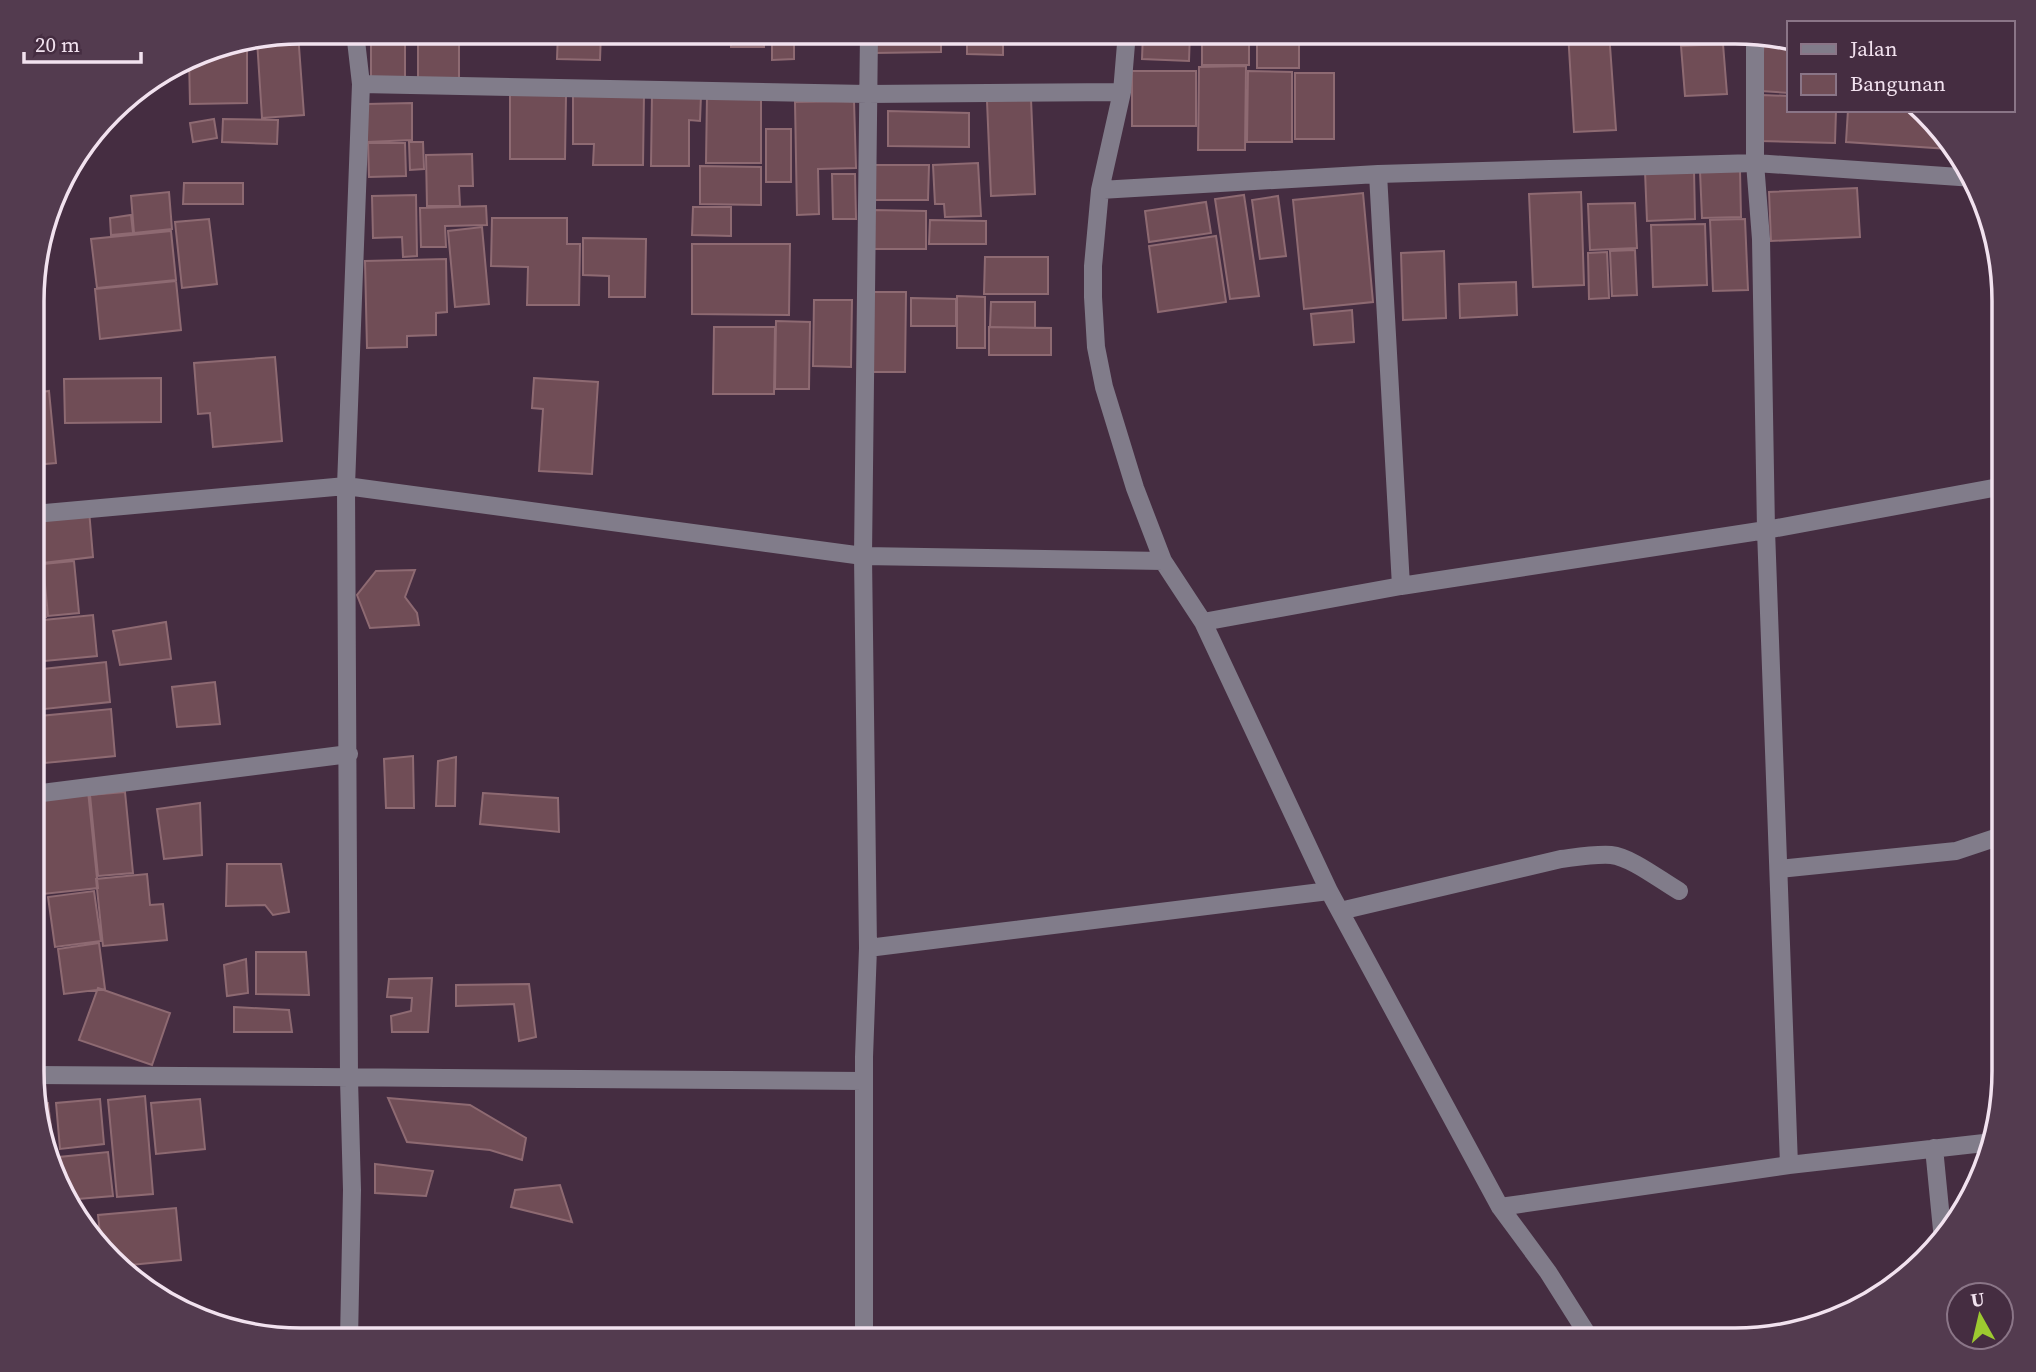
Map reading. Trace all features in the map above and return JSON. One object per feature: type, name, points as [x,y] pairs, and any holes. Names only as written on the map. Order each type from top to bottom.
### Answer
[{"type":"street","points":[[349,1328],[352,1190],[346,486],[361,84],[356,44]]},
{"type":"street","points":[[864,1328],[864,1081],[868,948],[863,556],[869,44]]},
{"type":"street","points":[[1126,44],[1122,92],[1100,190],[1093,266],[1096,347],[1104,387],[1135,488],[1163,561],[1203,622],[1329,891],[1500,1206],[1548,1272],[1583,1328]]},
{"type":"street","points":[[1755,44],[1755,163],[1761,239],[1766,530],[1789,1165]]},
{"type":"street","points":[[361,84],[867,94],[1122,92]]},
{"type":"street","points":[[1100,190],[1378,174],[1755,163],[1961,177]]},
{"type":"street","points":[[1378,174],[1401,586]]},
{"type":"street","points":[[44,513],[346,486],[863,556],[1163,561]]},
{"type":"street","points":[[1203,622],[1401,586],[1766,530],[1992,488]]},
{"type":"street","points":[[44,793],[349,754]]},
{"type":"street","points":[[1779,869],[1956,851],[1992,839]]},
{"type":"street","points":[[1340,911],[1561,859],[1590,856],[1611,855],[1623,858],[1679,891]]},
{"type":"street","points":[[868,948],[1329,891]]},
{"type":"street","points":[[44,1075],[864,1081]]},
{"type":"street","points":[[1500,1206],[1789,1165],[1982,1143]]},
{"type":"street","points":[[1934,1148],[1941,1225]]},
{"type":"building","points":[[299,44],[304,115],[262,118],[257,48]]},
{"type":"building","points":[[371,44],[405,44],[405,79],[371,80]]},
{"type":"building","points":[[418,44],[459,44],[459,83],[418,82]]},
{"type":"building","points":[[558,44],[601,44],[600,60],[557,59]]},
{"type":"building","points":[[731,44],[764,44],[764,47],[731,47]]},
{"type":"building","points":[[772,44],[794,44],[794,59],[772,60]]},
{"type":"building","points":[[874,44],[941,44],[941,52],[874,53]]},
{"type":"building","points":[[967,44],[1003,44],[1003,55],[967,54]]},
{"type":"building","points":[[1143,44],[1190,44],[1189,61],[1142,59]]},
{"type":"building","points":[[1202,44],[1249,44],[1249,65],[1202,65]]},
{"type":"building","points":[[1257,44],[1299,44],[1299,68],[1257,68]]},
{"type":"building","points":[[1569,44],[1610,44],[1616,130],[1574,132]]},
{"type":"building","points":[[1723,44],[1727,94],[1685,96],[1681,46]]},
{"type":"building","points":[[1763,45],[1787,49],[1787,93],[1761,91]]},
{"type":"building","points":[[247,50],[247,103],[190,104],[189,69],[218,57]]},
{"type":"building","points":[[1246,66],[1245,150],[1198,150],[1199,67]]},
{"type":"building","points":[[1132,71],[1196,71],[1196,126],[1132,126]]},
{"type":"building","points":[[1248,71],[1292,72],[1292,142],[1247,142]]},
{"type":"building","points":[[1295,73],[1334,73],[1334,139],[1295,139]]},
{"type":"building","points":[[573,92],[644,93],[643,165],[593,165],[594,144],[573,144]]},
{"type":"building","points":[[652,94],[701,95],[700,121],[689,120],[689,166],[651,166]]},
{"type":"building","points":[[510,95],[566,95],[565,159],[510,159]]},
{"type":"building","points":[[707,95],[761,95],[761,163],[706,163]]},
{"type":"building","points":[[1761,95],[1787,96],[1787,112],[1836,112],[1835,143],[1760,141]]},
{"type":"building","points":[[1031,99],[1035,194],[991,196],[987,101]]},
{"type":"building","points":[[854,101],[856,168],[818,169],[819,214],[797,215],[795,102]]},
{"type":"building","points":[[412,103],[412,140],[367,142],[367,104]]},
{"type":"building","points":[[888,111],[969,113],[969,147],[888,146]]},
{"type":"building","points":[[1848,112],[1909,112],[1942,148],[1846,142]]},
{"type":"building","points":[[214,119],[217,138],[193,142],[190,123]]},
{"type":"building","points":[[223,119],[278,120],[277,144],[222,142]]},
{"type":"building","points":[[766,129],[791,129],[791,182],[766,182]]},
{"type":"building","points":[[409,142],[423,142],[424,169],[410,170]]},
{"type":"building","points":[[368,143],[405,143],[406,176],[369,177]]},
{"type":"building","points":[[472,154],[473,186],[459,186],[460,206],[427,206],[426,155]]},
{"type":"building","points":[[978,163],[981,216],[945,217],[944,204],[935,204],[933,165]]},
{"type":"building","points":[[872,165],[929,165],[928,200],[871,200]]},
{"type":"building","points":[[700,166],[761,167],[761,205],[700,204]]},
{"type":"building","points":[[1694,170],[1695,219],[1647,221],[1645,171]]},
{"type":"building","points":[[1740,170],[1741,217],[1702,218],[1700,171]]},
{"type":"building","points":[[832,174],[855,174],[856,219],[833,219]]},
{"type":"building","points":[[184,183],[243,183],[243,204],[183,204]]},
{"type":"building","points":[[1857,188],[1860,237],[1771,241],[1769,192]]},
{"type":"building","points":[[169,192],[172,229],[134,233],[131,196]]},
{"type":"building","points":[[1581,192],[1584,285],[1533,287],[1529,194]]},
{"type":"building","points":[[1363,193],[1373,302],[1304,309],[1293,200]]},
{"type":"building","points":[[416,195],[417,256],[403,257],[402,237],[373,238],[372,196]]},
{"type":"building","points":[[1244,195],[1259,296],[1230,299],[1215,199]]},
{"type":"building","points":[[1278,196],[1286,256],[1260,259],[1252,200]]},
{"type":"building","points":[[1206,202],[1211,233],[1149,242],[1145,211]]},
{"type":"building","points":[[1635,203],[1637,248],[1590,250],[1588,204]]},
{"type":"building","points":[[486,206],[487,225],[445,226],[446,247],[421,247],[420,208]]},
{"type":"building","points":[[693,207],[731,207],[731,236],[692,235]]},
{"type":"building","points":[[873,210],[926,211],[926,249],[872,249]]},
{"type":"building","points":[[131,215],[133,233],[111,235],[110,218]]},
{"type":"building","points":[[492,218],[567,218],[567,244],[580,244],[579,305],[527,305],[528,267],[491,266]]},
{"type":"building","points":[[209,219],[217,284],[182,288],[175,222]]},
{"type":"building","points":[[1745,219],[1748,290],[1713,291],[1710,220]]},
{"type":"building","points":[[930,220],[986,221],[986,244],[929,244]]},
{"type":"building","points":[[1705,224],[1707,285],[1653,287],[1651,225]]},
{"type":"building","points":[[482,227],[489,304],[455,307],[448,231]]},
{"type":"building","points":[[171,231],[176,280],[97,288],[91,239]]},
{"type":"building","points":[[1216,236],[1226,302],[1158,312],[1149,246]]},
{"type":"building","points":[[583,238],[646,239],[645,297],[609,297],[609,276],[583,275]]},
{"type":"building","points":[[692,244],[790,244],[789,315],[692,314]]},
{"type":"building","points":[[1635,250],[1637,295],[1612,296],[1610,251]]},
{"type":"building","points":[[1444,251],[1446,318],[1403,320],[1401,253]]},
{"type":"building","points":[[1607,252],[1609,298],[1589,299],[1588,253]]},
{"type":"building","points":[[985,257],[1048,257],[1048,294],[984,294]]},
{"type":"building","points":[[446,259],[447,312],[436,313],[436,335],[407,336],[407,347],[367,348],[365,261]]},
{"type":"building","points":[[176,281],[181,330],[100,339],[95,289]]},
{"type":"building","points":[[1516,282],[1517,315],[1460,318],[1459,284]]},
{"type":"building","points":[[872,292],[906,292],[905,372],[871,372]]},
{"type":"building","points":[[957,296],[985,297],[985,348],[957,348]]},
{"type":"building","points":[[911,298],[956,299],[956,326],[911,326]]},
{"type":"building","points":[[814,300],[852,300],[851,367],[813,366]]},
{"type":"building","points":[[991,302],[1035,302],[1035,328],[990,327]]},
{"type":"building","points":[[1352,310],[1354,342],[1314,345],[1311,314]]},
{"type":"building","points":[[776,321],[810,322],[809,389],[775,389]]},
{"type":"building","points":[[714,327],[775,327],[774,394],[713,394]]},
{"type":"building","points":[[989,327],[1051,328],[1051,355],[989,355]]},
{"type":"building","points":[[275,357],[282,441],[213,447],[210,413],[198,414],[194,363]]},
{"type":"building","points":[[161,378],[161,422],[65,423],[64,379]]},
{"type":"building","points":[[534,378],[598,382],[592,474],[539,471],[543,409],[532,408]]},
{"type":"building","points":[[49,391],[56,463],[44,464],[44,392]]},
{"type":"building","points":[[89,510],[93,557],[44,563],[44,515]]},
{"type":"building","points":[[74,561],[79,613],[48,616],[44,564]]},
{"type":"building","points":[[415,570],[405,597],[417,613],[419,625],[370,628],[357,595],[376,571]]},
{"type":"building","points":[[93,615],[97,656],[44,661],[44,620]]},
{"type":"building","points":[[166,622],[171,659],[120,665],[113,631]]},
{"type":"building","points":[[106,662],[110,702],[44,709],[44,669]]},
{"type":"building","points":[[215,682],[220,724],[177,727],[172,687]]},
{"type":"building","points":[[111,709],[115,756],[45,763],[44,716]]},
{"type":"building","points":[[413,756],[414,808],[386,808],[384,759]]},
{"type":"building","points":[[456,757],[455,806],[436,806],[438,761]]},
{"type":"building","points":[[88,791],[98,888],[44,894],[44,796]]},
{"type":"building","points":[[125,792],[133,873],[98,876],[90,795]]},
{"type":"building","points":[[483,793],[558,798],[559,832],[480,824]]},
{"type":"building","points":[[200,803],[202,855],[164,859],[157,809]]},
{"type":"building","points":[[227,864],[281,864],[289,912],[273,915],[265,905],[226,906]]},
{"type":"building","points":[[147,874],[150,905],[163,904],[167,940],[103,946],[96,879]]},
{"type":"building","points":[[94,891],[101,941],[55,947],[48,897]]},
{"type":"building","points":[[99,943],[105,989],[64,994],[58,949]]},
{"type":"building","points":[[256,952],[306,952],[309,995],[256,994]]},
{"type":"building","points":[[246,959],[248,993],[227,996],[224,965]]},
{"type":"building","points":[[432,978],[428,1032],[392,1032],[391,1016],[411,1011],[412,998],[387,997],[389,979]]},
{"type":"building","points":[[529,984],[536,1037],[519,1041],[514,1004],[456,1006],[456,985]]},
{"type":"building","points":[[98,988],[170,1013],[152,1065],[79,1040]]},
{"type":"building","points":[[234,1007],[289,1010],[292,1032],[234,1032]]},
{"type":"building","points":[[145,1096],[153,1194],[117,1197],[108,1100]]},
{"type":"building","points":[[388,1098],[470,1105],[526,1138],[522,1160],[490,1150],[407,1142]]},
{"type":"building","points":[[100,1099],[104,1144],[60,1149],[56,1103]]},
{"type":"building","points":[[200,1099],[205,1149],[156,1154],[151,1103]]},
{"type":"building","points":[[46,1103],[48,1103],[51,1127],[49,1121]]},
{"type":"building","points":[[108,1152],[113,1196],[77,1199],[59,1157]]},
{"type":"building","points":[[375,1164],[433,1171],[426,1196],[375,1193]]},
{"type":"building","points":[[560,1185],[572,1222],[511,1207],[515,1190]]},
{"type":"building","points":[[176,1208],[181,1260],[132,1265],[100,1231],[98,1215]]}]
